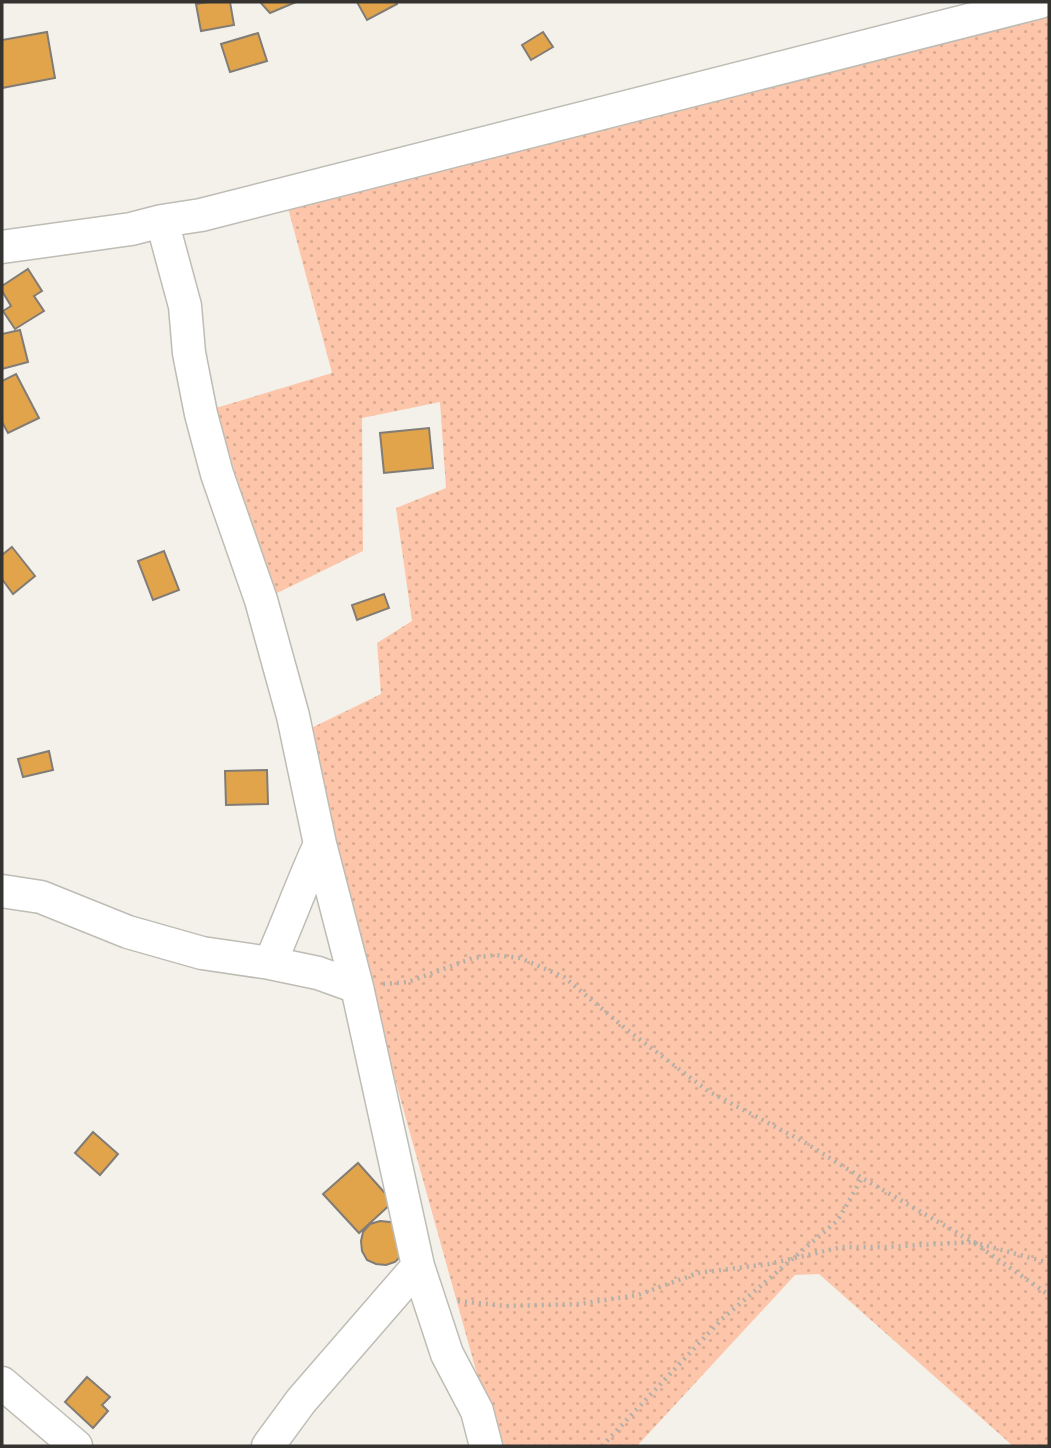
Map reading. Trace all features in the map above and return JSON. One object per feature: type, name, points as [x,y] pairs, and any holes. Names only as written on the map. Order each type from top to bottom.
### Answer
[{"type":"street","points":[[2,247],[131,229],[201,215],[1040,2]]},
{"type":"street","points":[[162,221],[185,306],[189,354],[201,414],[217,474],[261,600],[293,716],[320,844],[357,987],[418,1266],[447,1354],[477,1411],[486,1446]]},
{"type":"street","points":[[270,963],[320,844]]},
{"type":"street","points":[[2,891],[41,897],[128,932],[202,953],[318,973],[357,987]]},
{"type":"street","points":[[268,1446],[301,1401],[418,1266]]},
{"type":"street","points":[[2,1383],[76,1446]]},
{"type":"path","points":[[357,987],[408,982],[473,958],[495,955],[520,958],[564,977],[626,1029],[708,1091],[804,1142],[973,1242],[1049,1295]]},
{"type":"path","points":[[603,1446],[722,1319],[838,1220],[862,1178]]},
{"type":"path","points":[[429,1299],[507,1306],[579,1304],[638,1295],[698,1273],[769,1264],[842,1247],[973,1242],[1049,1263]]},
{"type":"shaded area","points":[[1049,8],[1049,1446],[1013,1446],[819,1274],[795,1275],[637,1446],[497,1446],[299,734],[381,694],[377,643],[412,621],[396,508],[446,488],[440,402],[362,418],[363,551],[271,596],[216,408],[332,373],[287,204]]},
{"type":"building","points":[[230,2],[234,25],[201,31],[196,4]]},
{"type":"building","points":[[260,2],[296,2],[270,13]]},
{"type":"building","points":[[357,2],[396,2],[397,4],[367,20]]},
{"type":"building","points":[[47,32],[55,78],[2,88],[2,40]]},
{"type":"building","points":[[543,32],[553,47],[531,60],[522,45]]},
{"type":"building","points":[[258,33],[267,61],[230,72],[221,44]]},
{"type":"building","points":[[28,269],[42,291],[34,296],[44,311],[15,329],[3,311],[11,306],[2,286]]},
{"type":"building","points":[[20,330],[28,362],[2,369],[2,334]]},
{"type":"building","points":[[16,374],[39,418],[8,433],[2,422],[2,381]]},
{"type":"building","points":[[429,428],[433,468],[384,473],[380,433]]},
{"type":"building","points":[[12,547],[35,576],[13,594],[2,579],[2,555]]},
{"type":"building","points":[[164,551],[179,590],[153,600],[138,561]]},
{"type":"building","points":[[384,594],[389,608],[357,620],[352,605]]},
{"type":"building","points":[[49,751],[53,770],[23,777],[18,759]]},
{"type":"building","points":[[267,770],[268,804],[226,805],[225,771]]},
{"type":"building","points":[[93,1132],[118,1154],[100,1175],[75,1153]]},
{"type":"building","points":[[358,1163],[393,1202],[359,1233],[323,1194]]},
{"type":"building","points":[[380,1221],[399,1227],[402,1255],[395,1262],[386,1265],[367,1260],[362,1251],[363,1232],[370,1224]]},
{"type":"building","points":[[87,1377],[110,1397],[102,1405],[108,1411],[93,1428],[65,1402]]}]
